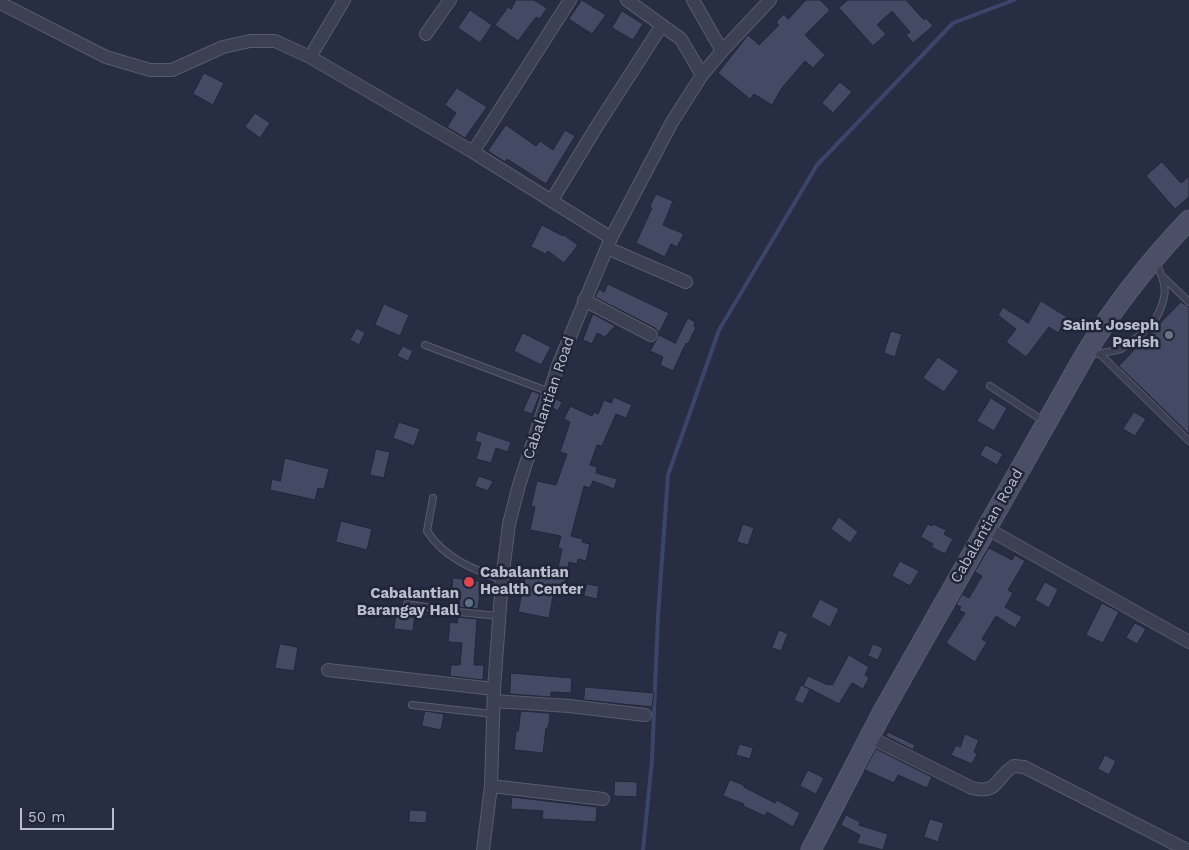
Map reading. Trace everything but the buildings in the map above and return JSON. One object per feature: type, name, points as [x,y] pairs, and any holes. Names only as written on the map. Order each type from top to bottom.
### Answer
[{"type":"street","points":[[310,57],[344,0]]},
{"type":"street","points":[[426,34],[450,0]]},
{"type":"street","points":[[473,152],[570,0]]},
{"type":"street","points":[[627,0],[681,40],[702,75]]},
{"type":"street","name":"Cabalantian Road","points":[[483,850],[491,786],[499,616],[510,524],[519,485],[559,363],[609,243],[668,130],[702,75],[722,50],[770,0]]},
{"type":"street","points":[[0,3],[106,58],[150,70],[172,70],[223,47],[250,41],[275,41],[310,57],[473,152],[552,200],[609,243],[686,282]]},
{"type":"street","points":[[698,3],[722,50]]},
{"type":"street","points":[[552,200],[662,25]]},
{"type":"street","name":"Cabalantian Road","points":[[811,850],[869,737],[986,528],[1046,423],[1093,353],[1098,333],[1154,258],[1189,220]]},
{"type":"street","points":[[584,300],[651,335]]},
{"type":"street","points":[[986,528],[1189,642]]},
{"type":"street","points":[[328,670],[569,706],[645,715]]},
{"type":"street","points":[[869,737],[972,788],[980,790],[990,789],[996,785],[1005,773],[1014,766],[1024,768],[1187,850]]},
{"type":"street","points":[[491,786],[604,799]]},
{"type":"lane","points":[[1154,258],[1164,278],[1166,290],[1155,320]]},
{"type":"lane","points":[[1164,278],[1189,302]]},
{"type":"lane","points":[[1093,353],[1121,349],[1144,333]]},
{"type":"lane","points":[[425,345],[550,392]]},
{"type":"lane","points":[[1093,353],[1189,441]]},
{"type":"lane","points":[[990,386],[1046,423]]},
{"type":"lane","points":[[433,498],[427,532],[434,543],[450,556],[471,568],[502,580]]},
{"type":"lane","points":[[408,604],[499,616]]},
{"type":"lane","points":[[412,705],[494,714]]},
{"type":"waterway","points":[[643,850],[652,760],[658,616],[668,475],[719,330],[817,165],[953,23],[1014,0]]},
{"type":"place","name":"Saint Joseph Parish","points":[[1169,335]]},
{"type":"place","name":"Cabalantian Health Center","points":[[469,582]]},
{"type":"place","name":"Cabalantian Barangay Hall","points":[[469,603]]}]
